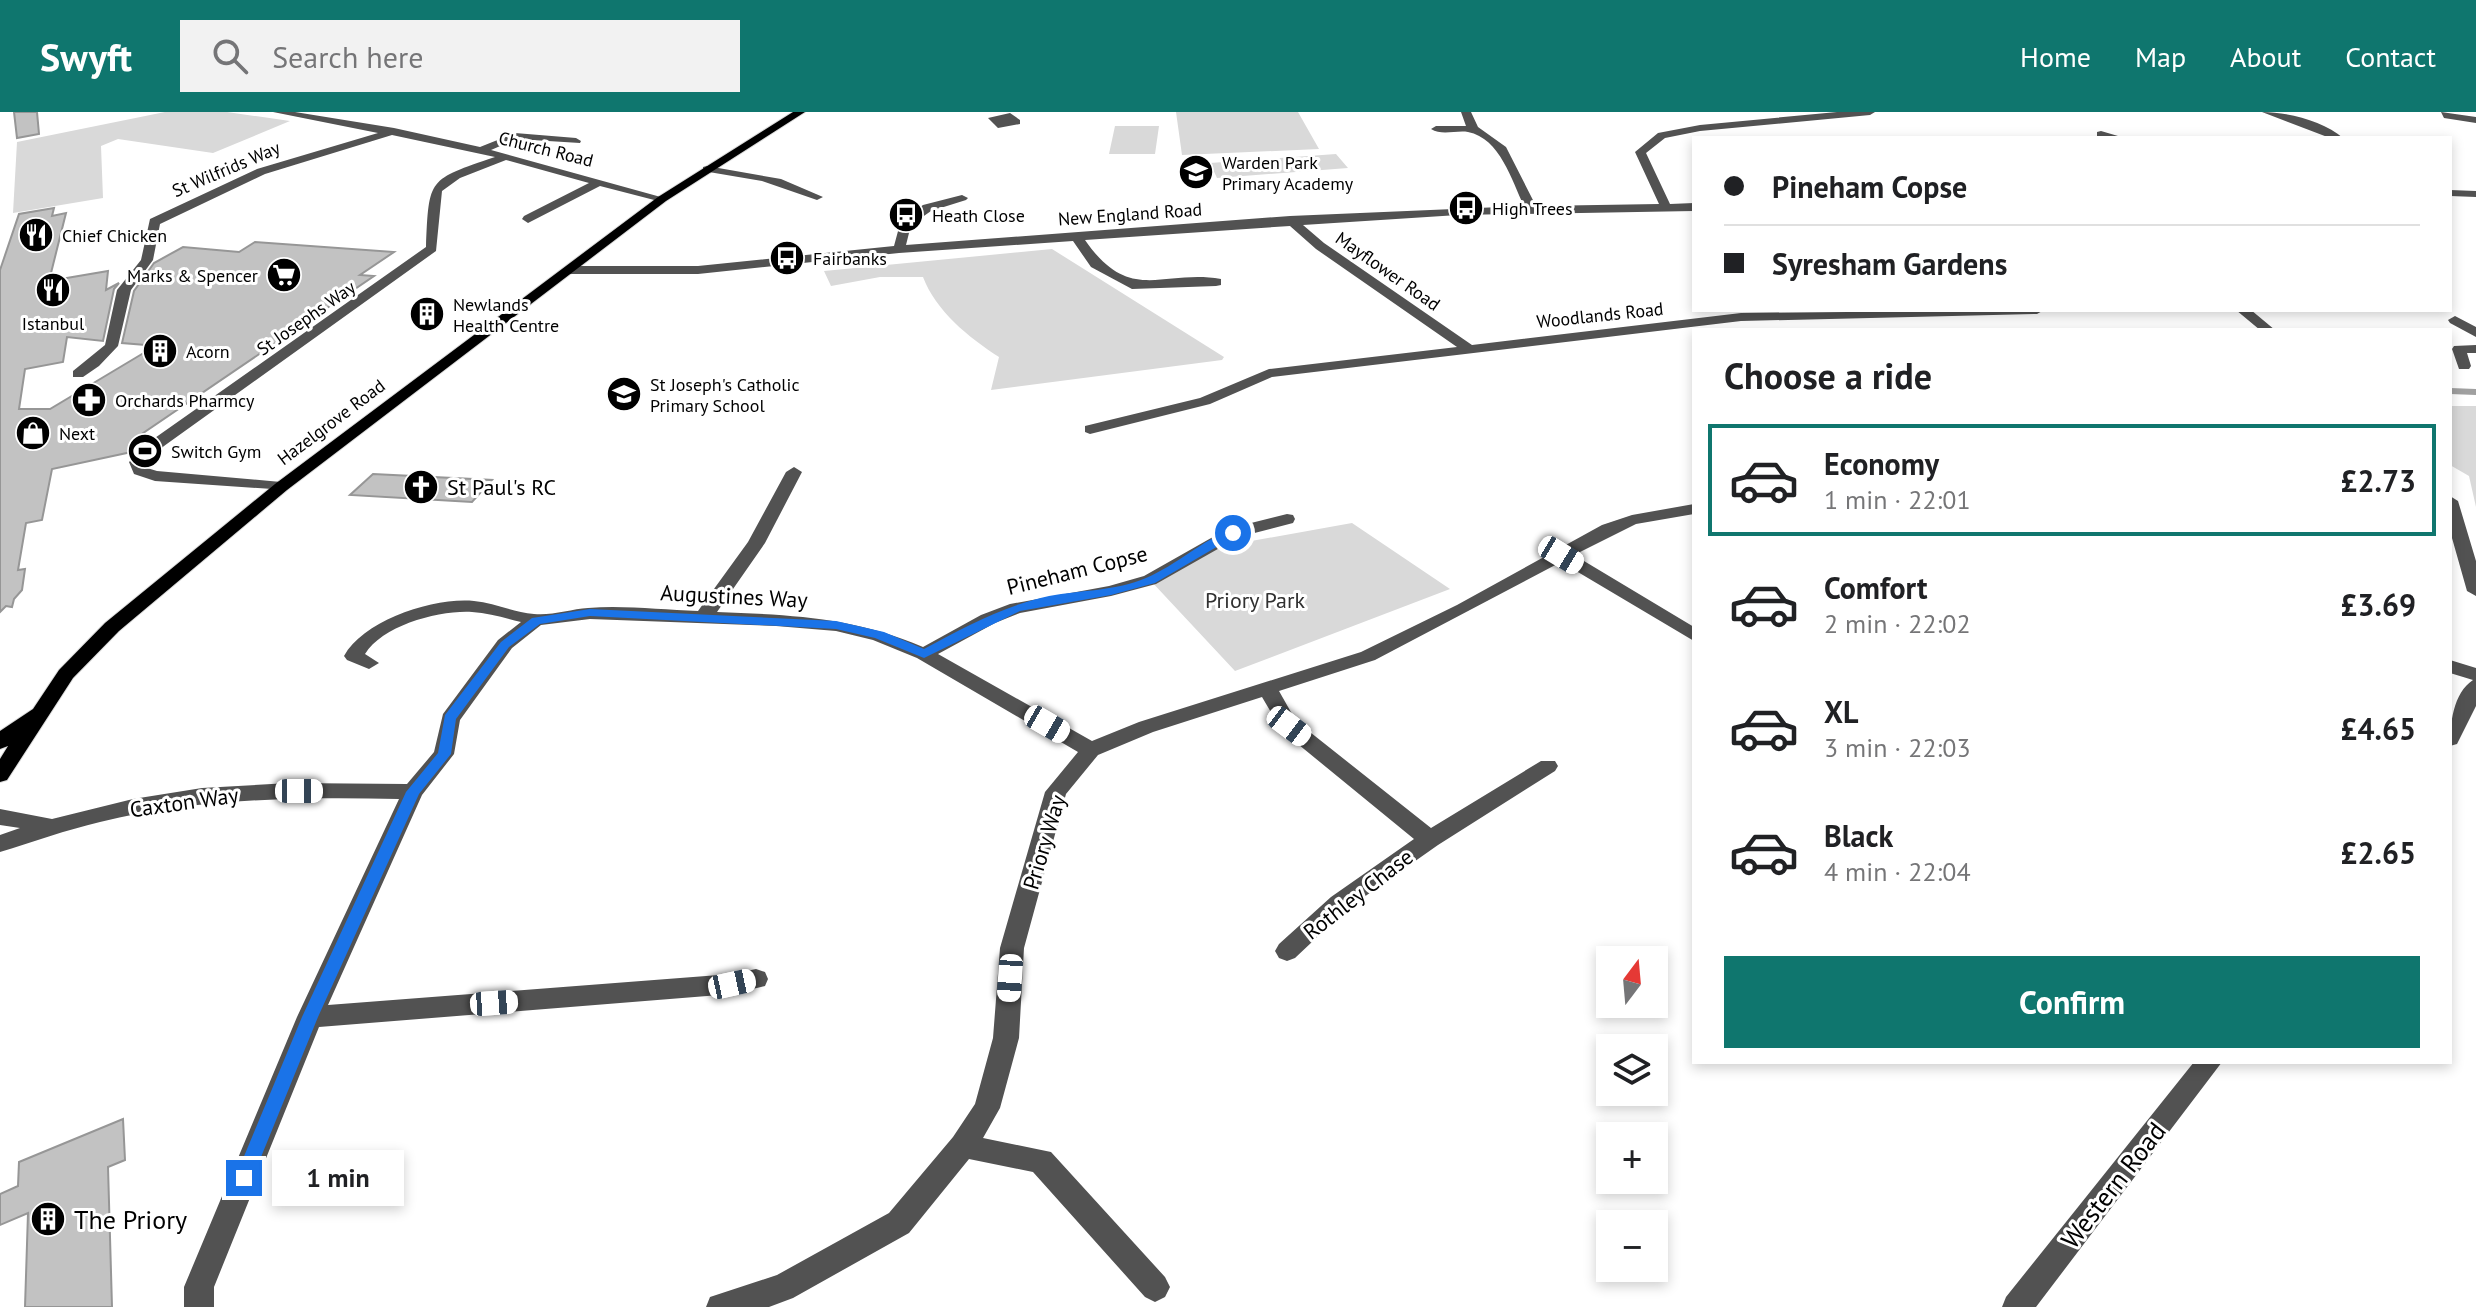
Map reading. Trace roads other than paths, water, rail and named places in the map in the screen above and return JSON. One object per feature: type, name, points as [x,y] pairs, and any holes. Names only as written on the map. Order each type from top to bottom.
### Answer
[{"type":"main road","name":"Hazelgrove Road","points":[[0,775],[66,674],[112,627],[281,487],[662,199],[800,112]]},
{"type":"main road","name":"Hazelgrove Road","points":[[0,742],[49,703]]},
{"type":"street","name":"Church Road","points":[[278,112],[394,131],[662,199]]},
{"type":"street","points":[[327,119],[343,112]]},
{"type":"street","points":[[1466,112],[1473,129]]},
{"type":"street","points":[[1666,207],[1640,152],[1662,135],[1700,128],[1870,112]]},
{"type":"street","points":[[2267,112],[2334,136]]},
{"type":"street","points":[[2446,112],[2448,116],[2476,120]]},
{"type":"street","points":[[515,136],[510,132],[528,122]]},
{"type":"street","points":[[1436,129],[1473,129],[1501,147],[1532,210]]},
{"type":"street","name":"St Wilfrids Way","points":[[78,374],[98,361],[118,338],[125,286],[153,249],[154,222],[202,198],[296,159],[348,147],[394,131]]},
{"type":"street","points":[[2101,134],[2113,136]]},
{"type":"street","points":[[479,151],[515,136],[576,141]]},
{"type":"street","name":"St Josephs Way","points":[[281,487],[155,476],[140,471],[137,462],[158,443],[415,263],[432,248],[438,187],[503,158]]},
{"type":"street","points":[[1493,162],[1509,162]]},
{"type":"street","points":[[707,169],[756,175],[791,185],[817,197]]},
{"type":"street","points":[[528,219],[599,182]]},
{"type":"street","points":[[2452,193],[2476,194]]},
{"type":"street","points":[[899,249],[905,223],[927,208],[962,198]]},
{"type":"street","name":"New England Road","points":[[569,270],[698,270],[899,249],[1290,220],[1692,207]]},
{"type":"street","name":"Mayflower Road","points":[[1290,220],[1320,246],[1468,348]]},
{"type":"street","points":[[1076,236],[1095,264],[1137,286],[1216,282]]},
{"type":"street","name":"Woodlands Road","points":[[1090,429],[1205,401],[1269,373],[1741,317],[1936,312]]},
{"type":"street","points":[[2246,312],[2266,328]]},
{"type":"street","points":[[2455,320],[2476,333]]},
{"type":"street","points":[[2464,366],[2459,349],[2476,349]]},
{"type":"street","points":[[703,618],[756,543],[794,472]]},
{"type":"street","points":[[2452,505],[2470,544],[2476,591]]},
{"type":"street","name":"Priory Way","points":[[721,1307],[783,1288],[899,1223],[963,1146],[987,1108],[1006,1038],[1012,948],[1056,792],[1091,750],[1146,727],[1368,656],[1608,529],[1632,520],[1692,509]]},
{"type":"street","name":"Pineham Copse","points":[[924,654],[988,619],[1016,608],[1051,599],[1111,591],[1150,580],[1233,533],[1287,519]]},
{"type":"street","points":[[1561,555],[1692,634]]},
{"type":"street","points":[[369,663],[354,656],[362,642],[380,631],[431,611],[469,606],[536,620]]},
{"type":"street","name":"Augustines Way","points":[[536,620],[590,613],[836,625],[879,635],[924,654],[1091,750]]},
{"type":"street","points":[[199,1307],[199,1287],[310,1017],[413,792],[444,754],[450,719],[505,644],[536,620]]},
{"type":"street","points":[[2452,667],[2476,675]]},
{"type":"street","points":[[2452,735],[2476,686]]},
{"type":"street","name":"Rothley Chase","points":[[1268,690],[1289,726],[1430,839]]},
{"type":"street","name":"Rothley Chase","points":[[1287,951],[1339,903],[1430,839],[1548,766]]},
{"type":"street","name":"Caxton Way","points":[[0,844],[51,825],[168,801],[270,791],[413,792]]},
{"type":"street","name":"Caxton Way","points":[[0,817],[51,825]]},
{"type":"street","points":[[310,1017],[732,984],[756,979]]},
{"type":"street","name":"Western Road","points":[[2017,1307],[2207,1064]]},
{"type":"street","points":[[963,1146],[1041,1161],[1155,1287]]},
{"type":"waterway","points":[[2452,391],[2476,392]]},
{"type":"place","name":"Warden Park Primary Academy","points":[[1196,172]]},
{"type":"place","name":"High Trees","points":[[1466,208]]},
{"type":"place","name":"Heath Close","points":[[906,215]]},
{"type":"place","name":"Chief Chicken","points":[[36,235]]},
{"type":"place","name":"Fairbanks","points":[[787,258]]},
{"type":"place","name":"Marks & Spencer","points":[[284,275]]},
{"type":"place","name":"Istanbul","points":[[53,290]]},
{"type":"place","name":"Newlands Health Centre","points":[[427,314]]},
{"type":"place","name":"Acorn","points":[[160,351]]},
{"type":"place","name":"St Joseph's Catholic Primary School","points":[[624,394]]},
{"type":"place","name":"Orchards Pharmcy","points":[[89,400]]},
{"type":"place","name":"Next","points":[[33,433]]},
{"type":"place","name":"Switch Gym","points":[[145,451]]},
{"type":"place","name":"St Paul's RC","points":[[421,487]]},
{"type":"place","name":"The Priory","points":[[48,1219]]},
{"type":"park label","name":"Priory Park","points":[[1255,600]]}]
